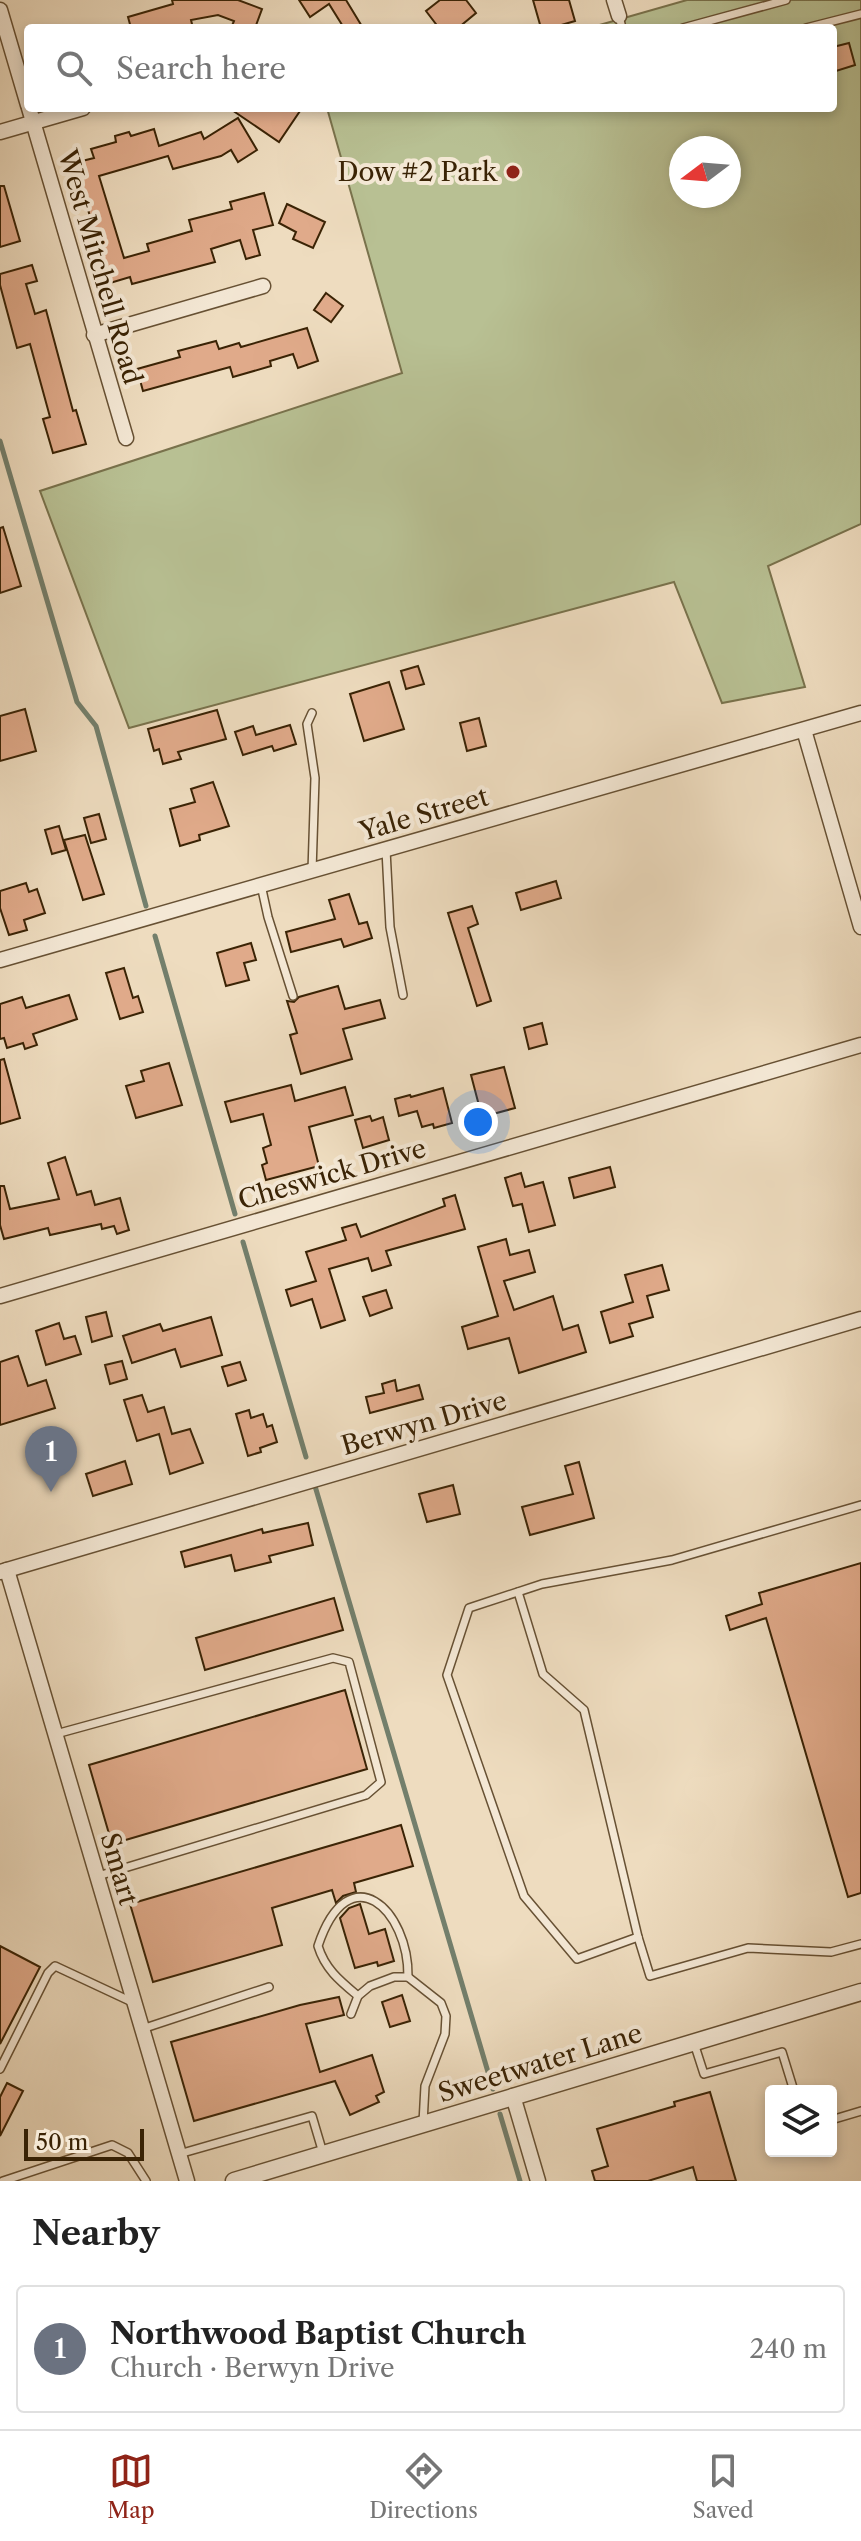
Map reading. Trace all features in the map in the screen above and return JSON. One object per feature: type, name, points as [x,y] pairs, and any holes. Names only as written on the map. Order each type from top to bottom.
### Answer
[{"type":"street","points":[[614,0],[620,22]]},
{"type":"street","name":"West Mitchell Road","points":[[0,10],[24,92]]},
{"type":"street","points":[[0,132],[30,112]]},
{"type":"street","name":"West Mitchell Road","points":[[30,112],[126,438]]},
{"type":"street","points":[[94,335],[263,286]]},
{"type":"street","name":"Yale Street","points":[[0,960],[861,713]]},
{"type":"street","points":[[804,730],[861,927]]},
{"type":"street","name":"Cheswick Drive","points":[[0,1296],[861,1045]]},
{"type":"street","name":"Berwyn Drive","points":[[4,1571],[861,1319]]},
{"type":"street","name":"Smart","points":[[4,1571],[187,2181]]},
{"type":"street","name":"Sweetwater Lane","points":[[234,2181],[861,1993]]},
{"type":"street","points":[[513,2096],[538,2181]]},
{"type":"lane","points":[[698,24],[786,0]]},
{"type":"lane","points":[[822,24],[861,14]]},
{"type":"lane","points":[[312,713],[307,724],[315,778],[312,871]]},
{"type":"lane","points":[[386,850],[390,927],[403,995]]},
{"type":"lane","points":[[261,885],[293,996]]},
{"type":"lane","points":[[638,1937],[577,1959],[524,1896],[447,1675],[469,1608],[542,1584],[672,1560],[861,1505]]},
{"type":"lane","points":[[518,1592],[543,1674],[584,1710],[650,1976],[748,1948],[831,1952],[861,1944]]},
{"type":"lane","points":[[54,1735],[333,1658],[349,1662],[381,1782],[366,1795],[96,1876]]},
{"type":"lane","points":[[358,1996],[322,1961],[318,1946],[334,1910],[354,1898],[365,1897],[377,1902],[386,1912],[409,1954],[408,1977]]},
{"type":"lane","points":[[0,2069],[48,1973],[55,1966],[134,2003]]},
{"type":"lane","points":[[351,2014],[358,1996],[370,1986],[394,1977],[408,1977],[441,2003],[446,2016],[441,2050],[425,2086],[423,2123]]},
{"type":"lane","points":[[142,2029],[269,1987]]},
{"type":"lane","points":[[694,2042],[704,2074],[782,2052],[792,2085]]},
{"type":"lane","points":[[837,2118],[861,2111]]},
{"type":"lane","points":[[179,2154],[312,2116],[324,2154]]},
{"type":"lane","points":[[3,2181],[112,2145],[128,2153],[146,2181]]},
{"type":"green space","points":[[687,0],[861,0],[861,524],[768,566],[805,687],[722,703],[674,582],[129,728],[40,491],[402,373],[328,112],[837,112],[837,24],[603,24]]},
{"type":"building","points":[[172,0],[238,0],[262,9],[256,24],[233,24],[234,21],[218,15],[191,20],[192,24],[130,24],[128,17],[173,4]]},
{"type":"building","points":[[299,0],[346,0],[361,24],[342,24],[329,4],[310,17]]},
{"type":"building","points":[[440,0],[466,0],[476,13],[463,24],[436,24],[426,11]]},
{"type":"building","points":[[533,0],[569,0],[575,21],[540,24]]},
{"type":"building","points":[[849,43],[855,65],[837,71],[837,46]]},
{"type":"building","points":[[235,112],[299,112],[279,142]]},
{"type":"building","points":[[238,118],[257,150],[238,162],[231,150],[221,156],[173,169],[168,156],[99,176],[124,258],[149,251],[147,244],[192,231],[189,220],[232,209],[230,202],[264,193],[273,225],[253,230],[260,255],[246,259],[240,240],[211,249],[215,262],[132,284],[130,277],[110,283],[74,163],[94,158],[91,149],[116,142],[115,136],[129,132],[131,136],[154,129],[159,146],[201,132],[204,139]]},
{"type":"building","points":[[0,186],[4,186],[20,241],[0,247]]},
{"type":"building","points":[[287,204],[325,222],[313,248],[293,239],[296,232],[279,223]]},
{"type":"building","points":[[32,265],[37,281],[26,284],[35,314],[46,310],[73,411],[76,410],[86,444],[53,453],[43,419],[50,417],[30,344],[17,348],[0,285],[0,274]]},
{"type":"building","points":[[326,293],[343,306],[331,322],[314,310]]},
{"type":"building","points":[[307,328],[318,361],[298,368],[293,354],[270,361],[271,366],[233,377],[230,367],[143,391],[137,369],[180,357],[178,351],[216,341],[219,349],[239,343],[241,347]]},
{"type":"building","points":[[3,527],[21,586],[0,593],[0,528]]},
{"type":"building","points":[[418,666],[424,684],[406,689],[401,671]]},
{"type":"building","points":[[389,682],[404,729],[364,741],[350,694]]},
{"type":"building","points":[[25,709],[36,751],[0,761],[0,716]]},
{"type":"building","points":[[217,710],[226,739],[178,752],[181,759],[163,764],[159,749],[154,751],[148,729]]},
{"type":"building","points":[[479,718],[486,746],[467,751],[460,723]]},
{"type":"building","points":[[290,725],[296,744],[274,751],[272,746],[243,755],[235,732],[253,726],[256,735]]},
{"type":"building","points":[[213,782],[229,826],[199,835],[200,840],[180,846],[170,809],[195,802],[191,789]]},
{"type":"building","points":[[99,814],[106,839],[91,843],[84,818]]},
{"type":"building","points":[[59,826],[66,850],[52,854],[45,830]]},
{"type":"building","points":[[85,835],[104,894],[83,900],[64,840]]},
{"type":"building","points":[[556,881],[561,898],[521,910],[516,893]]},
{"type":"building","points":[[26,883],[29,892],[37,889],[45,913],[24,920],[27,930],[9,935],[0,908],[0,891]]},
{"type":"building","points":[[349,894],[359,924],[367,922],[372,938],[344,947],[341,939],[291,952],[286,932],[335,919],[329,900]]},
{"type":"building","points":[[472,906],[478,924],[468,928],[491,1001],[477,1006],[448,913]]},
{"type":"building","points":[[251,943],[256,960],[244,963],[249,980],[226,986],[217,953]]},
{"type":"building","points":[[124,968],[133,998],[138,996],[143,1012],[120,1019],[106,973]]},
{"type":"building","points":[[338,986],[345,1009],[380,1000],[385,1018],[343,1029],[352,1059],[301,1074],[290,1035],[297,1033],[287,1001],[294,1002],[299,997]]},
{"type":"building","points":[[69,995],[77,1019],[33,1034],[37,1045],[25,1049],[23,1043],[7,1048],[4,1038],[0,1039],[0,1004],[22,997],[26,1008]]},
{"type":"building","points":[[542,1023],[547,1044],[529,1049],[524,1028]]},
{"type":"building","points":[[4,1059],[20,1118],[0,1124],[0,1060]]},
{"type":"building","points":[[169,1063],[182,1105],[136,1118],[126,1086],[144,1081],[141,1071]]},
{"type":"building","points":[[504,1067],[515,1108],[482,1117],[471,1075]]},
{"type":"building","points":[[291,1085],[295,1101],[345,1087],[353,1115],[309,1127],[319,1166],[266,1180],[262,1165],[267,1163],[263,1148],[271,1145],[263,1114],[231,1122],[225,1102]]},
{"type":"building","points":[[443,1088],[452,1123],[434,1128],[433,1124],[422,1127],[417,1111],[399,1116],[395,1099]]},
{"type":"building","points":[[370,1116],[372,1121],[383,1117],[389,1140],[363,1148],[355,1120]]},
{"type":"building","points":[[65,1157],[77,1195],[91,1191],[95,1205],[120,1198],[129,1230],[117,1234],[114,1226],[102,1229],[101,1224],[50,1235],[48,1228],[4,1239],[0,1225],[0,1186],[4,1186],[10,1209],[59,1199],[48,1163]]},
{"type":"building","points":[[610,1167],[615,1187],[574,1198],[569,1178]]},
{"type":"building","points":[[521,1173],[525,1187],[543,1182],[555,1225],[529,1232],[522,1204],[513,1206],[505,1178]]},
{"type":"building","points":[[455,1195],[465,1229],[386,1251],[391,1265],[372,1271],[368,1258],[329,1269],[345,1320],[321,1328],[312,1299],[291,1306],[286,1290],[316,1281],[306,1252],[346,1240],[342,1228],[356,1224],[361,1237],[445,1206],[443,1199]]},
{"type":"building","points":[[506,1239],[510,1255],[529,1250],[535,1272],[504,1281],[514,1310],[553,1296],[563,1330],[578,1325],[586,1352],[519,1373],[509,1338],[468,1349],[462,1327],[498,1316],[478,1247]]},
{"type":"building","points":[[662,1265],[669,1290],[647,1296],[653,1317],[629,1324],[633,1336],[610,1343],[601,1312],[633,1302],[625,1275]]},
{"type":"building","points":[[386,1290],[392,1308],[370,1316],[363,1297]]},
{"type":"building","points":[[106,1312],[112,1336],[92,1342],[86,1317]]},
{"type":"building","points":[[211,1317],[222,1355],[181,1367],[175,1349],[132,1363],[123,1336],[160,1324],[163,1331]]},
{"type":"building","points":[[59,1323],[64,1339],[75,1336],[81,1354],[46,1365],[36,1331]]},
{"type":"building","points":[[18,1356],[28,1386],[46,1380],[55,1408],[0,1425],[0,1362]]},
{"type":"building","points":[[122,1361],[127,1379],[110,1384],[105,1365]]},
{"type":"building","points":[[240,1362],[246,1380],[228,1386],[222,1367]]},
{"type":"building","points":[[395,1380],[397,1391],[419,1385],[423,1399],[370,1413],[366,1397],[384,1393],[382,1384]]},
{"type":"building","points":[[142,1395],[148,1412],[164,1407],[172,1434],[190,1429],[203,1463],[170,1474],[159,1434],[137,1441],[124,1400]]},
{"type":"building","points":[[249,1410],[251,1418],[263,1414],[267,1427],[272,1425],[277,1442],[248,1456],[236,1414]]},
{"type":"building","points":[[125,1461],[132,1484],[93,1496],[86,1474]]},
{"type":"building","points":[[579,1462],[594,1518],[530,1535],[522,1507],[573,1494],[565,1466]]},
{"type":"building","points":[[453,1485],[460,1514],[427,1522],[419,1494]]},
{"type":"building","points":[[308,1523],[313,1545],[269,1556],[271,1562],[235,1571],[231,1555],[185,1567],[181,1552],[262,1529],[263,1533]]},
{"type":"building","points":[[861,1563],[861,1893],[848,1897],[766,1618],[730,1630],[726,1616],[762,1604],[759,1593]]},
{"type":"building","points":[[334,1598],[343,1630],[205,1670],[196,1638]]},
{"type":"building","points":[[345,1690],[367,1769],[112,1844],[89,1765]]},
{"type":"building","points":[[401,1825],[413,1866],[354,1883],[356,1892],[343,1896],[336,1903],[332,1890],[272,1908],[282,1945],[153,1982],[130,1904]]},
{"type":"building","points":[[360,1904],[369,1934],[385,1929],[394,1961],[355,1968],[340,1918],[349,1908]]},
{"type":"building","points":[[0,1946],[40,1967],[0,2044]]},
{"type":"building","points":[[402,1995],[410,2021],[390,2027],[382,2002]]},
{"type":"building","points":[[339,1997],[344,2015],[306,2024],[320,2072],[372,2055],[384,2092],[376,2096],[379,2102],[350,2115],[335,2081],[194,2121],[171,2042]]},
{"type":"building","points":[[7,2083],[23,2091],[0,2136],[0,2097]]},
{"type":"building","points":[[710,2092],[736,2181],[697,2181],[693,2167],[648,2181],[595,2181],[592,2171],[608,2166],[597,2129],[675,2106],[674,2102]]},
{"type":"waterway","points":[[0,441],[77,702],[96,726],[146,906]]},
{"type":"waterway","points":[[155,936],[235,1214]]},
{"type":"waterway","points":[[243,1242],[306,1457]]},
{"type":"waterway","points":[[315,1486],[493,2089]]},
{"type":"waterway","points":[[500,2114],[520,2181]]},
{"type":"place","name":"Dow #2 Park","points":[[513,172]]},
{"type":"place","name":"Northwood Baptist Church","points":[[51,1492]]}]
